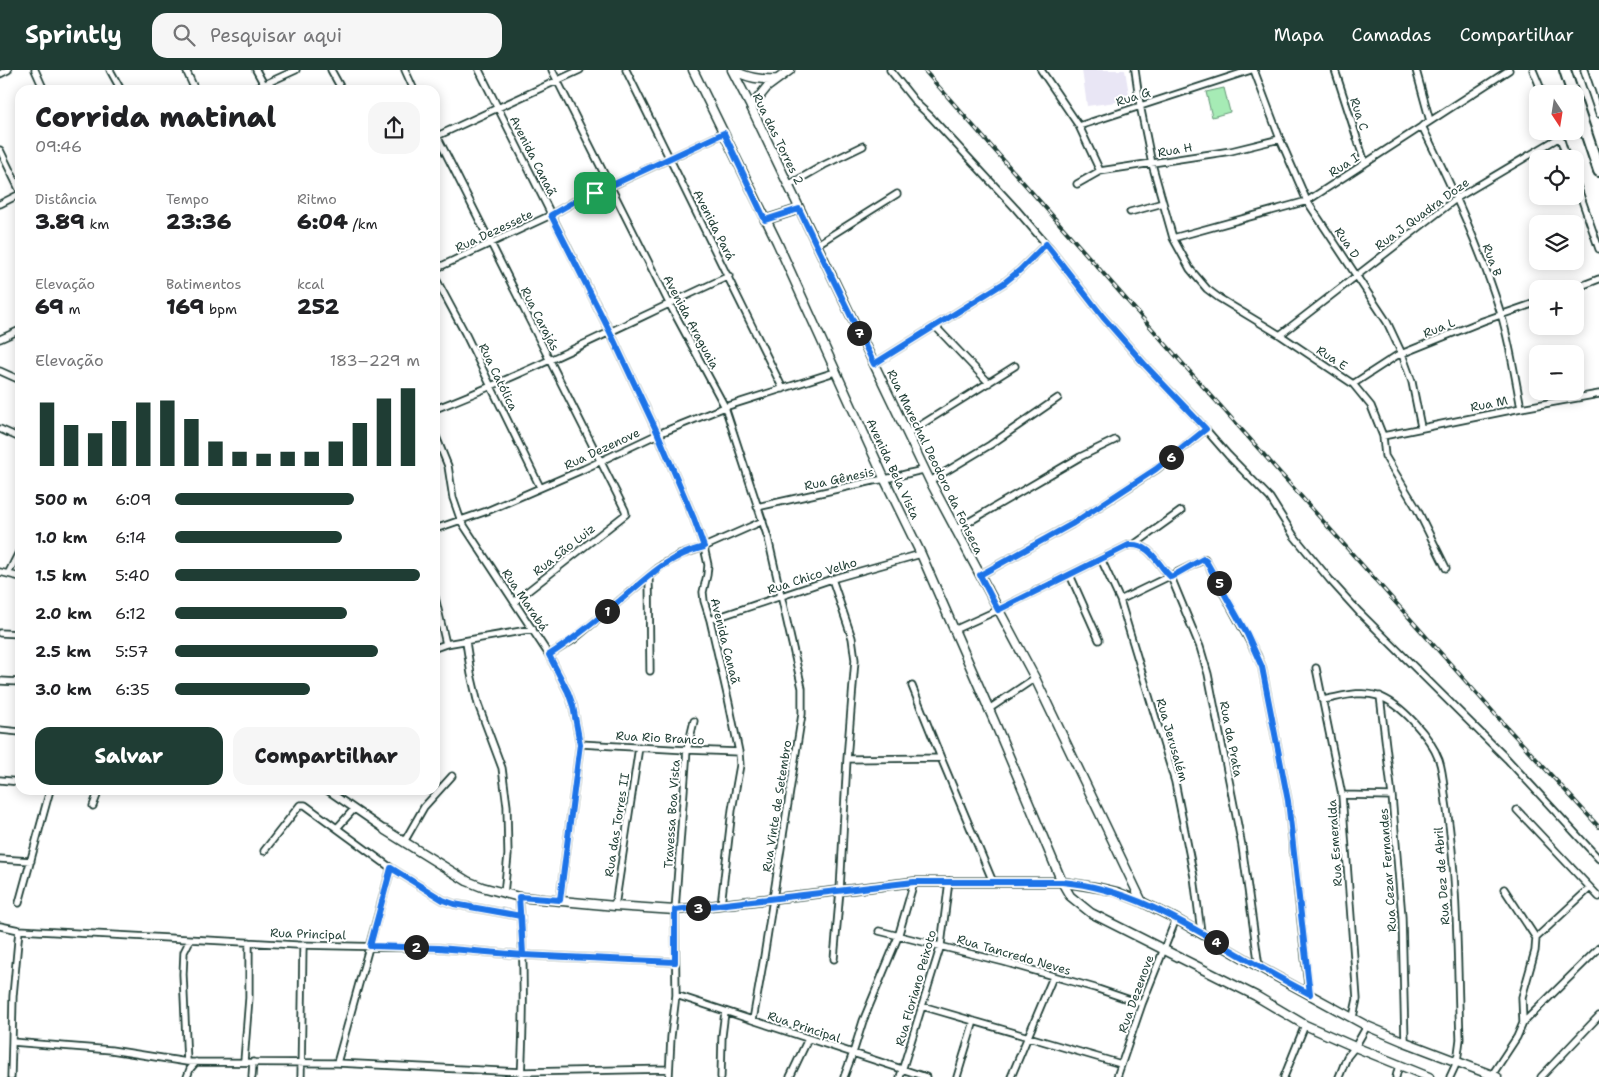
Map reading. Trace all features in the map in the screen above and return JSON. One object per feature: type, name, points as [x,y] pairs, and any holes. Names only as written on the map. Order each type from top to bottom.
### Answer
[{"type":"highway","points":[[1565,70],[1570,85]]},
{"type":"highway","points":[[1584,127],[1599,171]]},
{"type":"street","points":[[0,74],[8,70]]},
{"type":"street","points":[[35,70],[42,85]]},
{"type":"street","points":[[110,70],[118,85]]},
{"type":"street","points":[[186,70],[193,85]]},
{"type":"street","points":[[256,70],[264,85]]},
{"type":"street","points":[[270,85],[296,70]]},
{"type":"street","points":[[331,70],[339,85]]},
{"type":"street","points":[[405,70],[412,85]]},
{"type":"street","name":"Avenida Canaã","points":[[479,70],[610,332],[658,434],[704,547],[708,565],[708,575],[703,592],[704,601],[710,620],[739,752],[740,765],[732,810],[720,905]]},
{"type":"street","name":"Avenida Araguaia","points":[[552,70],[670,304],[725,408],[763,521],[782,596]]},
{"type":"street","points":[[440,133],[580,70]]},
{"type":"street","name":"Avenida Pará","points":[[626,70],[783,389]]},
{"type":"street","name":"Avenida Bela Vista","points":[[693,70],[776,242],[920,554],[989,709],[1062,882],[1070,896],[1091,913],[1256,996],[1305,1025],[1429,1077]]},
{"type":"street","points":[[732,70],[752,78],[777,79]]},
{"type":"street","name":"Rua das Torres 2","points":[[732,70],[789,185],[816,245]]},
{"type":"street","points":[[751,107],[767,87],[790,70]]},
{"type":"street","points":[[890,70],[917,104],[1016,209],[1103,317],[1146,366],[1270,498],[1294,536],[1330,580],[1359,612],[1507,759],[1599,859]]},
{"type":"street","points":[[1041,70],[1079,126],[1100,171]]},
{"type":"street","name":"Rua E","points":[[1135,70],[1152,164],[1172,238],[1190,269],[1207,288],[1243,314],[1280,335],[1353,384],[1371,406],[1383,436],[1385,456],[1417,509],[1446,568]]},
{"type":"street","name":"Rua G","points":[[1079,126],[1252,70]]},
{"type":"street","name":"Rua D","points":[[1252,70],[1307,201],[1387,322],[1402,354],[1412,382],[1421,427]]},
{"type":"street","name":"Rua C","points":[[1335,70],[1365,163]]},
{"type":"street","points":[[1416,70],[1430,121]]},
{"type":"street","name":"Rua I","points":[[1172,238],[1307,201],[1509,70]]},
{"type":"street","points":[[1533,70],[1539,85]]},
{"type":"street","points":[[1584,70],[1599,114]]},
{"type":"street","name":"Rua B","points":[[1422,126],[1457,198],[1502,316],[1521,408]]},
{"type":"street","name":"Rua Dezessete","points":[[440,268],[551,215],[577,200],[724,133]]},
{"type":"street","name":"Rua H","points":[[1077,184],[1100,171],[1231,151],[1280,139]]},
{"type":"street","name":"Rua J Quadra Doze","points":[[1280,335],[1457,198],[1549,140]]},
{"type":"street","name":"Rua Carajás","points":[[440,143],[590,438],[626,514]]},
{"type":"street","points":[[789,185],[863,146]]},
{"type":"street","points":[[0,150],[15,182]]},
{"type":"street","points":[[816,245],[897,194]]},
{"type":"street","points":[[0,204],[15,195]]},
{"type":"street","points":[[1130,212],[1163,203]]},
{"type":"street","points":[[1584,205],[1599,249]]},
{"type":"street","points":[[765,220],[799,209]]},
{"type":"street","points":[[874,364],[1004,283],[1046,244]]},
{"type":"street","name":"Rua Marechal Deodoro da Fonseca","points":[[816,245],[908,433],[924,470],[1036,678],[1142,902]]},
{"type":"street","points":[[440,406],[491,387],[550,361],[728,276]]},
{"type":"street","points":[[1584,285],[1599,279]]},
{"type":"street","name":"Rua Católica","points":[[440,286],[465,333],[540,487]]},
{"type":"street","name":"Rua L","points":[[1353,384],[1392,358],[1483,321],[1529,306]]},
{"type":"street","points":[[935,326],[989,383]]},
{"type":"street","points":[[0,339],[15,332]]},
{"type":"street","points":[[908,433],[1015,366]]},
{"type":"street","points":[[0,371],[15,378]]},
{"type":"street","name":"Rua Dezenove","points":[[440,527],[461,521],[658,434],[725,408],[835,372]]},
{"type":"street","name":"Rua M","points":[[1383,436],[1421,427],[1599,394]]},
{"type":"street","points":[[930,481],[990,445],[1058,398]]},
{"type":"street","points":[[0,429],[15,436]]},
{"type":"street","points":[[980,575],[1072,524],[1156,469],[1206,429]]},
{"type":"street","points":[[955,530],[1080,457],[1115,440]]},
{"type":"street","name":"Rua Marabá","points":[[440,446],[448,466],[453,498],[461,521],[534,629],[568,692],[573,706],[580,744],[560,900]]},
{"type":"street","name":"Rua Gênesis","points":[[758,507],[924,470]]},
{"type":"street","points":[[954,630],[1132,544],[1181,511]]},
{"type":"street","name":"Rua São Luiz","points":[[514,602],[626,514]]},
{"type":"street","points":[[549,655],[573,640],[662,565],[680,555],[704,547],[763,521]]},
{"type":"street","name":"Rua da Prata","points":[[1132,544],[1146,549],[1153,554],[1165,572],[1171,577],[1200,647],[1208,674],[1242,846],[1258,967]]},
{"type":"street","name":"Rua Chico Velho","points":[[710,620],[832,579],[920,554]]},
{"type":"street","name":"Rua Jerusalém","points":[[1102,559],[1120,600],[1175,782],[1194,877],[1201,932]]},
{"type":"street","points":[[1120,600],[1171,577],[1203,559],[1206,561],[1247,634],[1262,667],[1288,801],[1310,994]]},
{"type":"street","points":[[8,574],[15,560]]},
{"type":"street","points":[[0,572],[15,576]]},
{"type":"street","points":[[1070,575],[1098,640]]},
{"type":"street","points":[[649,576],[650,671]]},
{"type":"street","points":[[832,579],[852,638],[855,654],[834,959]]},
{"type":"street","name":"Rua Vinte de Setembro","points":[[753,1020],[802,714],[802,688],[782,596]]},
{"type":"street","points":[[440,618],[446,644]]},
{"type":"street","points":[[440,646],[534,629]]},
{"type":"street","points":[[0,633],[15,634]]},
{"type":"street","points":[[466,642],[478,704],[502,768],[507,806],[508,855],[504,894]]},
{"type":"street","name":"Rua Esmeralda","points":[[1316,668],[1342,795],[1357,999],[1353,1017]]},
{"type":"street","points":[[989,709],[1036,678]]},
{"type":"street","points":[[0,681],[15,682]]},
{"type":"street","points":[[912,686],[993,882]]},
{"type":"street","name":"Rua Dez de Abril","points":[[1322,700],[1361,693],[1380,696],[1400,709],[1424,733],[1440,763],[1453,848],[1460,1039],[1457,1062],[1450,1077]]},
{"type":"street","name":"Rua Cezar Fernandes","points":[[1380,696],[1392,796],[1402,917],[1405,1042]]},
{"type":"street","name":"Travessa Boa Vista","points":[[669,1077],[676,995],[675,910],[687,750],[694,721]]},
{"type":"street","points":[[0,730],[15,732]]},
{"type":"street","name":"Rua Rio Branco","points":[[580,744],[739,752]]},
{"type":"street","name":"Rua das Torres II","points":[[615,906],[639,747]]},
{"type":"street","points":[[847,759],[941,758]]},
{"type":"street","points":[[440,789],[452,776]]},
{"type":"street","points":[[0,780],[15,782]]},
{"type":"street","points":[[19,903],[49,795]]},
{"type":"street","points":[[94,806],[97,795]]},
{"type":"street","points":[[334,795],[385,830],[467,881],[504,894],[519,897],[675,910],[914,882],[1062,882],[1117,892],[1142,902],[1201,932],[1258,967],[1367,1026],[1495,1076],[1523,1023],[1599,948]]},
{"type":"street","points":[[404,842],[424,807],[435,795]]},
{"type":"street","points":[[1342,795],[1392,796]]},
{"type":"street","points":[[264,851],[300,805],[307,806],[391,868],[443,900],[454,904],[521,916]]},
{"type":"street","points":[[337,828],[354,809]]},
{"type":"street","points":[[1517,810],[1599,897]]},
{"type":"street","points":[[0,859],[31,861]]},
{"type":"street","points":[[337,1063],[391,868]]},
{"type":"street","points":[[844,1077],[898,937],[914,882]]},
{"type":"street","name":"Rua Floriano Peixoto","points":[[900,1077],[941,945],[949,882]]},
{"type":"street","points":[[1536,938],[1590,888]]},
{"type":"street","points":[[1504,889],[1536,938],[1535,952],[1522,997],[1523,1023]]},
{"type":"street","points":[[519,897],[523,955],[524,1019],[522,1075]]},
{"type":"street","name":"Rua Dezenove","points":[[1117,1077],[1142,1004],[1176,919]]},
{"type":"street","name":"Rua Principal","points":[[0,926],[19,930],[190,940],[439,948],[523,955],[675,962]]},
{"type":"street","points":[[11,1077],[13,996],[19,930]]},
{"type":"street","name":"Rua Tancredo Neves","points":[[879,931],[898,937],[941,945],[1095,988],[1142,1004]]},
{"type":"street","points":[[187,1062],[183,974],[184,952],[190,940]]},
{"type":"street","points":[[244,1062],[249,998],[249,942]]},
{"type":"street","points":[[301,1077],[303,945]]},
{"type":"street","points":[[1011,1077],[1053,977]]},
{"type":"street","name":"Rua Principal","points":[[676,995],[926,1077]]},
{"type":"street","points":[[922,1006],[1121,1064]]},
{"type":"street","points":[[721,1077],[722,1036],[725,1012]]},
{"type":"street","points":[[1541,1077],[1599,1016]]},
{"type":"street","points":[[957,1077],[974,1021]]},
{"type":"street","points":[[1284,1077],[1305,1025]]},
{"type":"street","points":[[1339,1077],[1347,1057],[1367,1026]]},
{"type":"street","points":[[790,1077],[808,1039]]},
{"type":"street","points":[[12,1042],[111,1050],[187,1062],[337,1063],[522,1075],[598,1074],[669,1069]]},
{"type":"street","points":[[187,1077],[190,1069],[196,1062]]},
{"type":"street","points":[[252,1077],[253,1062]]},
{"type":"street","points":[[1396,1077],[1399,1066]]},
{"type":"shaded area","points":[[1082,70],[1125,70],[1130,100],[1087,106]]},
{"type":"green space","points":[[1224,88],[1230,112],[1212,117],[1206,92]]},
{"type":"railway","points":[[924,70],[1503,723],[1599,827]]},
{"type":"route","points":[[595,193],[577,200],[551,215],[610,332],[658,434],[704,547],[680,555],[662,565],[573,640],[549,655],[573,706],[580,744],[560,900],[519,897],[521,916],[523,955],[477,950],[370,946],[391,868],[443,900],[486,911],[521,916],[523,955],[675,962],[675,910],[914,882],[1062,882],[1117,892],[1142,902],[1201,932],[1258,967],[1310,994],[1288,801],[1262,667],[1247,634],[1205,559],[1198,561],[1171,577],[1165,572],[1153,554],[1139,545],[1129,545],[998,610],[980,575],[1072,524],[1156,469],[1206,429],[1146,366],[1103,317],[1046,244],[1004,283],[874,364],[799,209],[765,220],[724,133],[595,193]]}]
